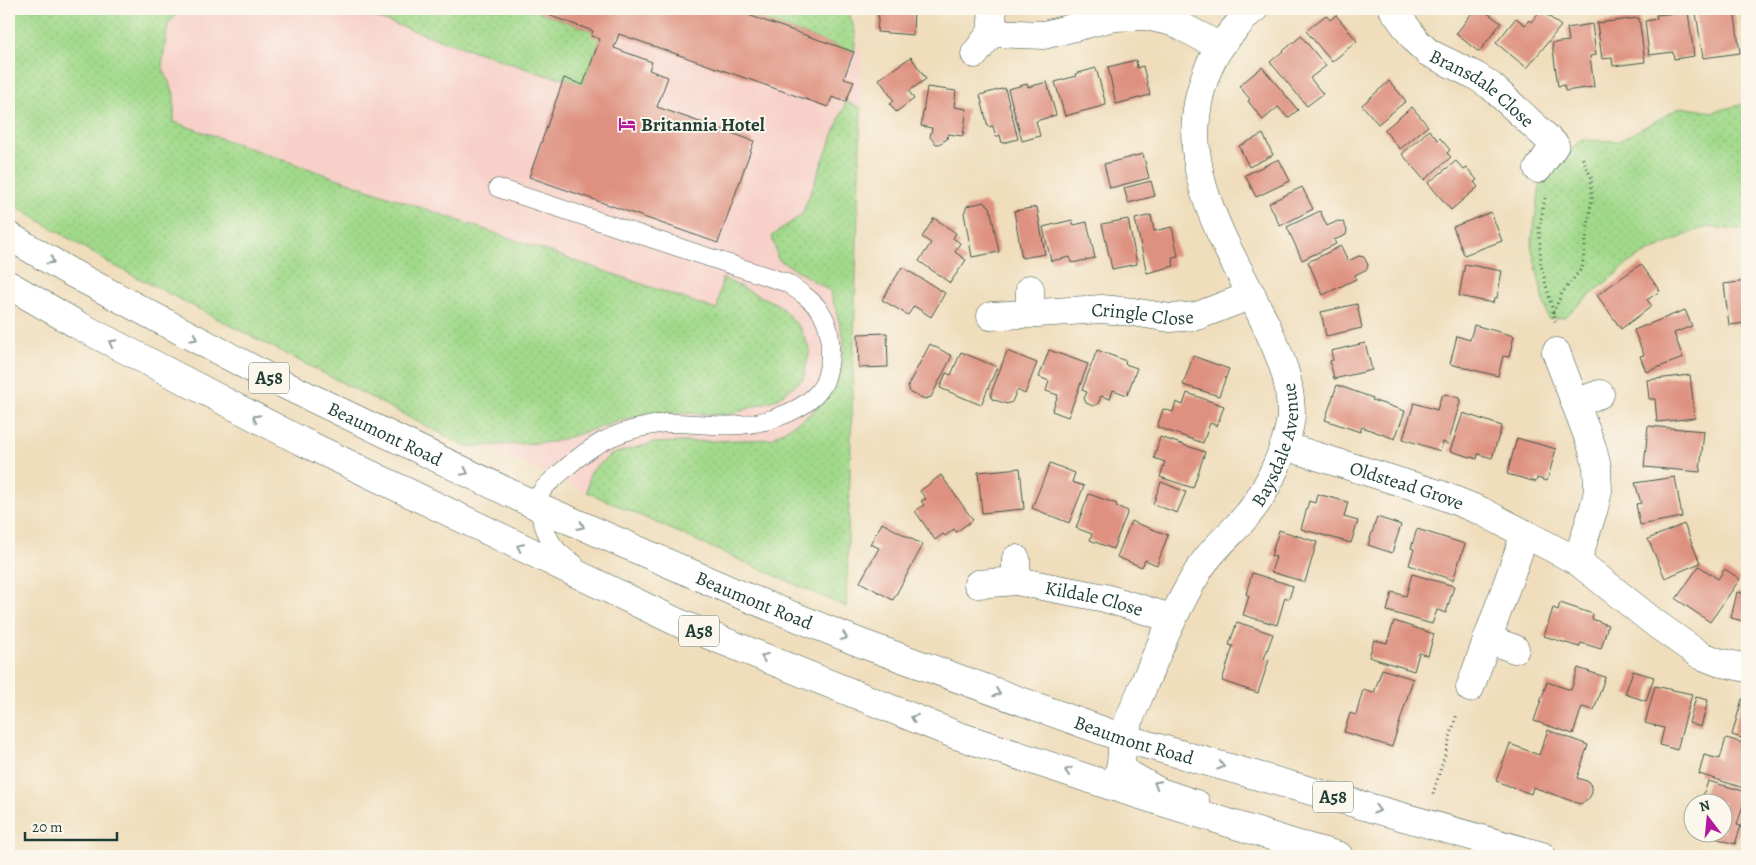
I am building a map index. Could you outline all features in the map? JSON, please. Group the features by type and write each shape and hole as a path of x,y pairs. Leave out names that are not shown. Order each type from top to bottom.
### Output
{"main road":[{"name":"Baysdale Avenue","path":"1119,763 1128,722 1172,618 1198,571 1211,553 1251,511 1266,488 1284,446 1291,415 1289,391 1283,364 1252,295 1214,222 1202,184 1194,134 1195,113 1207,70 1219,46 1254,9"},
{"name":"Bransdale Close","path":"1393,9 1417,42 1429,53 1476,76 1491,86 1555,145"},
{"path":"986,32 1044,35 1114,17 1146,12 1173,22 1219,46"},
{"path":"1542,180 1555,145"},
{"name":"Beaumont Road","path":"9,236 68,271 266,376 537,506 734,592 863,644 1296,844 1339,856"},
{"name":"Beaumont Road","path":"9,285 78,325 299,440 679,623 956,735 1119,763 1424,823 1542,856"},
{"name":"Cringle Close","path":"991,316 1030,301 1179,318 1197,316 1252,295"},
{"path":"1556,352 1588,398 1592,447 1597,467 1598,491 1577,561"},
{"name":"Oldstead Grove","path":"1284,446 1438,494 1481,511 1577,561 1700,655 1718,662 1747,668"},
{"path":"1470,688 1525,534"},
{"name":"Kildale Close","path":"978,584 1016,570 1172,618"},
{"path":"1487,639 1515,649"}],"lane":[{"path":"498,188 787,283 811,299 825,317 831,340 830,363 824,383 810,400 793,411 771,419 741,425 664,423 635,429 607,438 581,454 541,489 537,506 549,540 564,557 679,623"}],"path":[{"path":"1553,313 1562,293 1582,268 1592,197 1591,177 1578,148 1555,145"},
{"path":"1542,180 1539,229 1541,265 1558,332 1556,352"},
{"path":"1424,823 1463,695 1470,688"}],"shaded area":[{"path":"9,9 848,9 862,57 846,607 461,436"}],"green space":[{"path":"9,9 180,9 168,24 162,66 174,94 174,122 717,310 722,278 779,305 800,328 810,350 803,379 777,399 728,415 649,412 553,442 467,447 111,264 9,202"},
{"path":"350,9 530,9 593,31 600,39 583,85 564,78 545,75"},
{"path":"731,9 848,9 856,35 854,52"},
{"path":"846,102 861,108 846,607 587,492 590,472 612,454 653,443 771,439 813,412 841,374 844,339 830,291 778,259 772,236 802,214"},
{"path":"1747,103 1747,231 1709,227 1697,230 1634,259 1564,317 1548,319 1531,245 1540,185 1580,140 1619,141 1681,107 1713,112"}],"building":[{"name":"Britannia Hotel","path":"531,9 731,9 854,52 844,78 854,81 846,102 832,97 828,107 619,34 614,48 652,62 649,70 668,77 657,107 754,141 718,243 529,177 564,78 583,85 600,39 591,36 593,31"},
{"path":"879,9 914,9 913,35 877,32"},
{"path":"1475,9 1482,9 1501,23 1479,52 1456,34"},
{"path":"1734,9 1740,53 1703,58 1696,13"},
{"path":"1743,9 1747,9 1747,36 1746,36"},
{"path":"1541,10 1561,26 1527,68 1496,43 1516,18 1525,25 1529,20 1531,22"},
{"path":"1688,12 1694,56 1674,59 1673,52 1649,55 1645,21 1657,19 1656,15"},
{"path":"1326,15 1330,20 1336,15 1357,41 1332,62 1306,31"},
{"path":"1639,18 1645,62 1613,66 1612,58 1602,59 1597,23"},
{"path":"1592,24 1596,55 1590,56 1594,87 1565,91 1564,85 1558,86 1552,43 1569,41 1567,28"},
{"path":"1301,36 1326,66 1310,78 1323,94 1307,106 1270,62"},
{"path":"911,57 926,79 909,91 914,99 896,112 890,104 894,101 879,79"},
{"path":"1136,60 1137,68 1143,66 1150,95 1116,104 1108,67"},
{"path":"1262,67 1298,110 1288,118 1278,107 1263,120 1239,86"},
{"path":"1096,68 1106,105 1065,116 1055,82"},
{"path":"1389,81 1406,101 1378,124 1362,105"},
{"path":"1047,82 1056,115 1036,121 1040,136 1022,141 1008,89 1027,84 1028,87"},
{"path":"927,87 956,91 954,107 967,109 963,136 948,134 947,139 936,144 930,137 932,128 921,126"},
{"path":"1005,88 1018,139 1002,143 1000,135 996,137 993,126 988,127 980,95"},
{"path":"1412,107 1428,126 1400,149 1384,130"},
{"path":"1429,130 1438,140 1440,138 1450,150 1447,153 1451,157 1424,180 1402,154"},
{"path":"1263,134 1273,155 1249,167 1239,146"},
{"path":"1143,154 1149,178 1110,188 1104,164"},
{"path":"1279,159 1290,181 1256,197 1245,175"},
{"path":"1456,161 1464,170 1467,168 1477,180 1474,182 1478,187 1451,210 1428,183"},
{"path":"1151,181 1155,196 1128,203 1124,188"},
{"path":"1302,187 1313,209 1280,226 1269,203"},
{"path":"984,202 990,207 999,252 972,257 964,213 967,206"},
{"path":"1037,207 1045,254 1022,258 1014,211"},
{"path":"1320,211 1327,226 1338,221 1343,222 1347,230 1346,235 1334,240 1336,244 1302,260 1287,227"},
{"path":"1491,212 1502,241 1464,255 1453,227"},
{"path":"1151,215 1154,231 1172,227 1178,256 1172,257 1174,266 1147,273 1135,219"},
{"path":"934,218 956,233 953,238 960,243 955,252 966,260 950,283 919,261 931,243 922,237"},
{"path":"1128,219 1137,264 1112,269 1102,224"},
{"path":"1072,220 1074,225 1087,222 1095,258 1072,263 1070,257 1051,261 1043,227"},
{"path":"1341,246 1348,261 1359,256 1364,257 1368,265 1367,269 1355,275 1356,279 1323,295 1308,262"},
{"path":"1465,264 1502,271 1497,298 1494,298 1493,303 1459,296"},
{"path":"1641,264 1660,291 1647,300 1652,306 1621,329 1597,295"},
{"path":"902,267 945,293 931,317 914,306 908,315 882,300"},
{"path":"1747,281 1747,323 1729,325 1724,284"},
{"path":"1357,304 1362,328 1326,336 1321,312"},
{"path":"1685,310 1692,326 1674,333 1683,358 1646,372 1640,356 1644,355 1634,330"},
{"path":"1474,325 1514,336 1509,357 1503,356 1498,376 1450,364 1457,336 1470,340"},
{"path":"887,333 888,367 859,368 858,334"},
{"path":"1365,343 1372,370 1334,379 1330,361 1333,360 1331,351"},
{"path":"930,344 952,356 931,397 925,399 910,393 908,385"},
{"path":"1049,350 1088,364 1068,417 1052,411 1058,395 1046,391 1049,381 1039,377"},
{"path":"1097,350 1126,361 1125,364 1137,368 1127,395 1113,390 1110,399 1101,396 1098,404 1093,406 1086,403 1084,398 1087,392 1082,390"},
{"path":"1007,351 1037,363 1025,394 1017,390 1012,402 1007,404 992,399 991,393"},
{"path":"961,352 997,367 981,405 940,388 946,373 951,375"},
{"path":"1193,356 1229,369 1219,396 1183,385"},
{"path":"1690,375 1695,418 1657,422 1655,399 1649,399 1647,380"},
{"path":"1337,385 1373,398 1372,400 1405,411 1395,439 1362,427 1360,432 1325,420"},
{"path":"1187,393 1224,406 1217,426 1210,423 1203,443 1157,427 1163,409 1173,412 1176,402 1183,405"},
{"path":"1445,394 1459,398 1460,402 1448,444 1443,442 1440,451 1403,439 1414,403 1437,410 1441,397"},
{"path":"1463,413 1502,426 1492,458 1478,454 1477,459 1450,451"},
{"path":"1648,426 1704,431 1700,472 1644,467"},
{"path":"1160,437 1205,452 1193,488 1160,477 1165,462 1154,458"},
{"path":"1517,438 1556,449 1547,481 1537,478 1536,482 1507,474"},
{"path":"1050,463 1075,473 1072,482 1084,486 1069,523 1032,508"},
{"path":"1020,468 1024,509 982,513 978,472"},
{"path":"941,475 973,520 956,532 954,529 945,536 943,534 935,540 915,511 924,505 921,501 926,499 920,491"},
{"path":"1675,477 1682,517 1640,525 1636,504 1641,503 1635,483"},
{"path":"1161,482 1186,492 1177,513 1153,504"},
{"path":"1089,494 1117,504 1116,506 1128,511 1113,549 1090,540 1092,534 1076,528"},
{"path":"1317,494 1348,502 1344,517 1358,521 1351,543 1301,529 1309,501 1315,503"},
{"path":"1377,517 1401,525 1392,553 1368,545"},
{"path":"1131,521 1168,535 1157,565 1145,560 1142,567 1117,557"},
{"path":"882,523 923,545 893,600 860,582 879,548 870,544"},
{"path":"1684,524 1700,563 1665,578 1648,539"},
{"path":"1417,529 1465,544 1453,580 1409,565 1414,549 1411,548"},
{"path":"1279,530 1317,542 1305,582 1271,572 1276,557 1271,556"},
{"path":"1699,566 1718,579 1725,569 1740,579 1710,622 1676,599"},
{"path":"1252,573 1293,586 1289,599 1285,597 1277,625 1243,615 1249,596 1246,594"},
{"path":"1412,574 1454,586 1446,613 1437,610 1432,624 1387,611 1392,592 1406,596"},
{"path":"1737,592 1747,594 1743,621 1731,618"},
{"path":"1560,603 1593,614 1592,619 1608,625 1601,649 1581,643 1579,647 1544,636 1553,608 1558,610"},
{"path":"1394,621 1434,634 1428,656 1419,653 1414,671 1369,657 1374,640 1387,643"},
{"path":"1237,622 1273,634 1264,659 1269,660 1258,693 1222,681 1233,646 1229,645"},
{"path":"1578,668 1605,677 1594,710 1582,707 1573,734 1534,721 1547,682 1571,690"},
{"path":"1382,669 1413,679 1392,747 1344,732 1350,713 1356,715 1363,690 1374,693"},
{"path":"1633,671 1654,677 1646,701 1625,694"},
{"path":"1655,686 1692,694 1677,750 1660,745 1664,728 1645,723"},
{"path":"1696,697 1708,700 1701,727 1689,723"},
{"path":"1742,699 1747,700 1747,740 1732,735"},
{"path":"1548,730 1588,745 1577,778 1590,782 1592,793 1588,800 1580,804 1533,787 1531,794 1496,781 1510,744 1539,755"},
{"path":"1726,738 1747,744 1747,789 1699,774 1704,755 1720,759"},
{"path":"1708,781 1747,792 1737,825 1741,826 1735,844 1728,842 1734,842 1734,792 1704,792"}],"place":[{"name":"Britannia Hotel","path":"627,124"}]}
